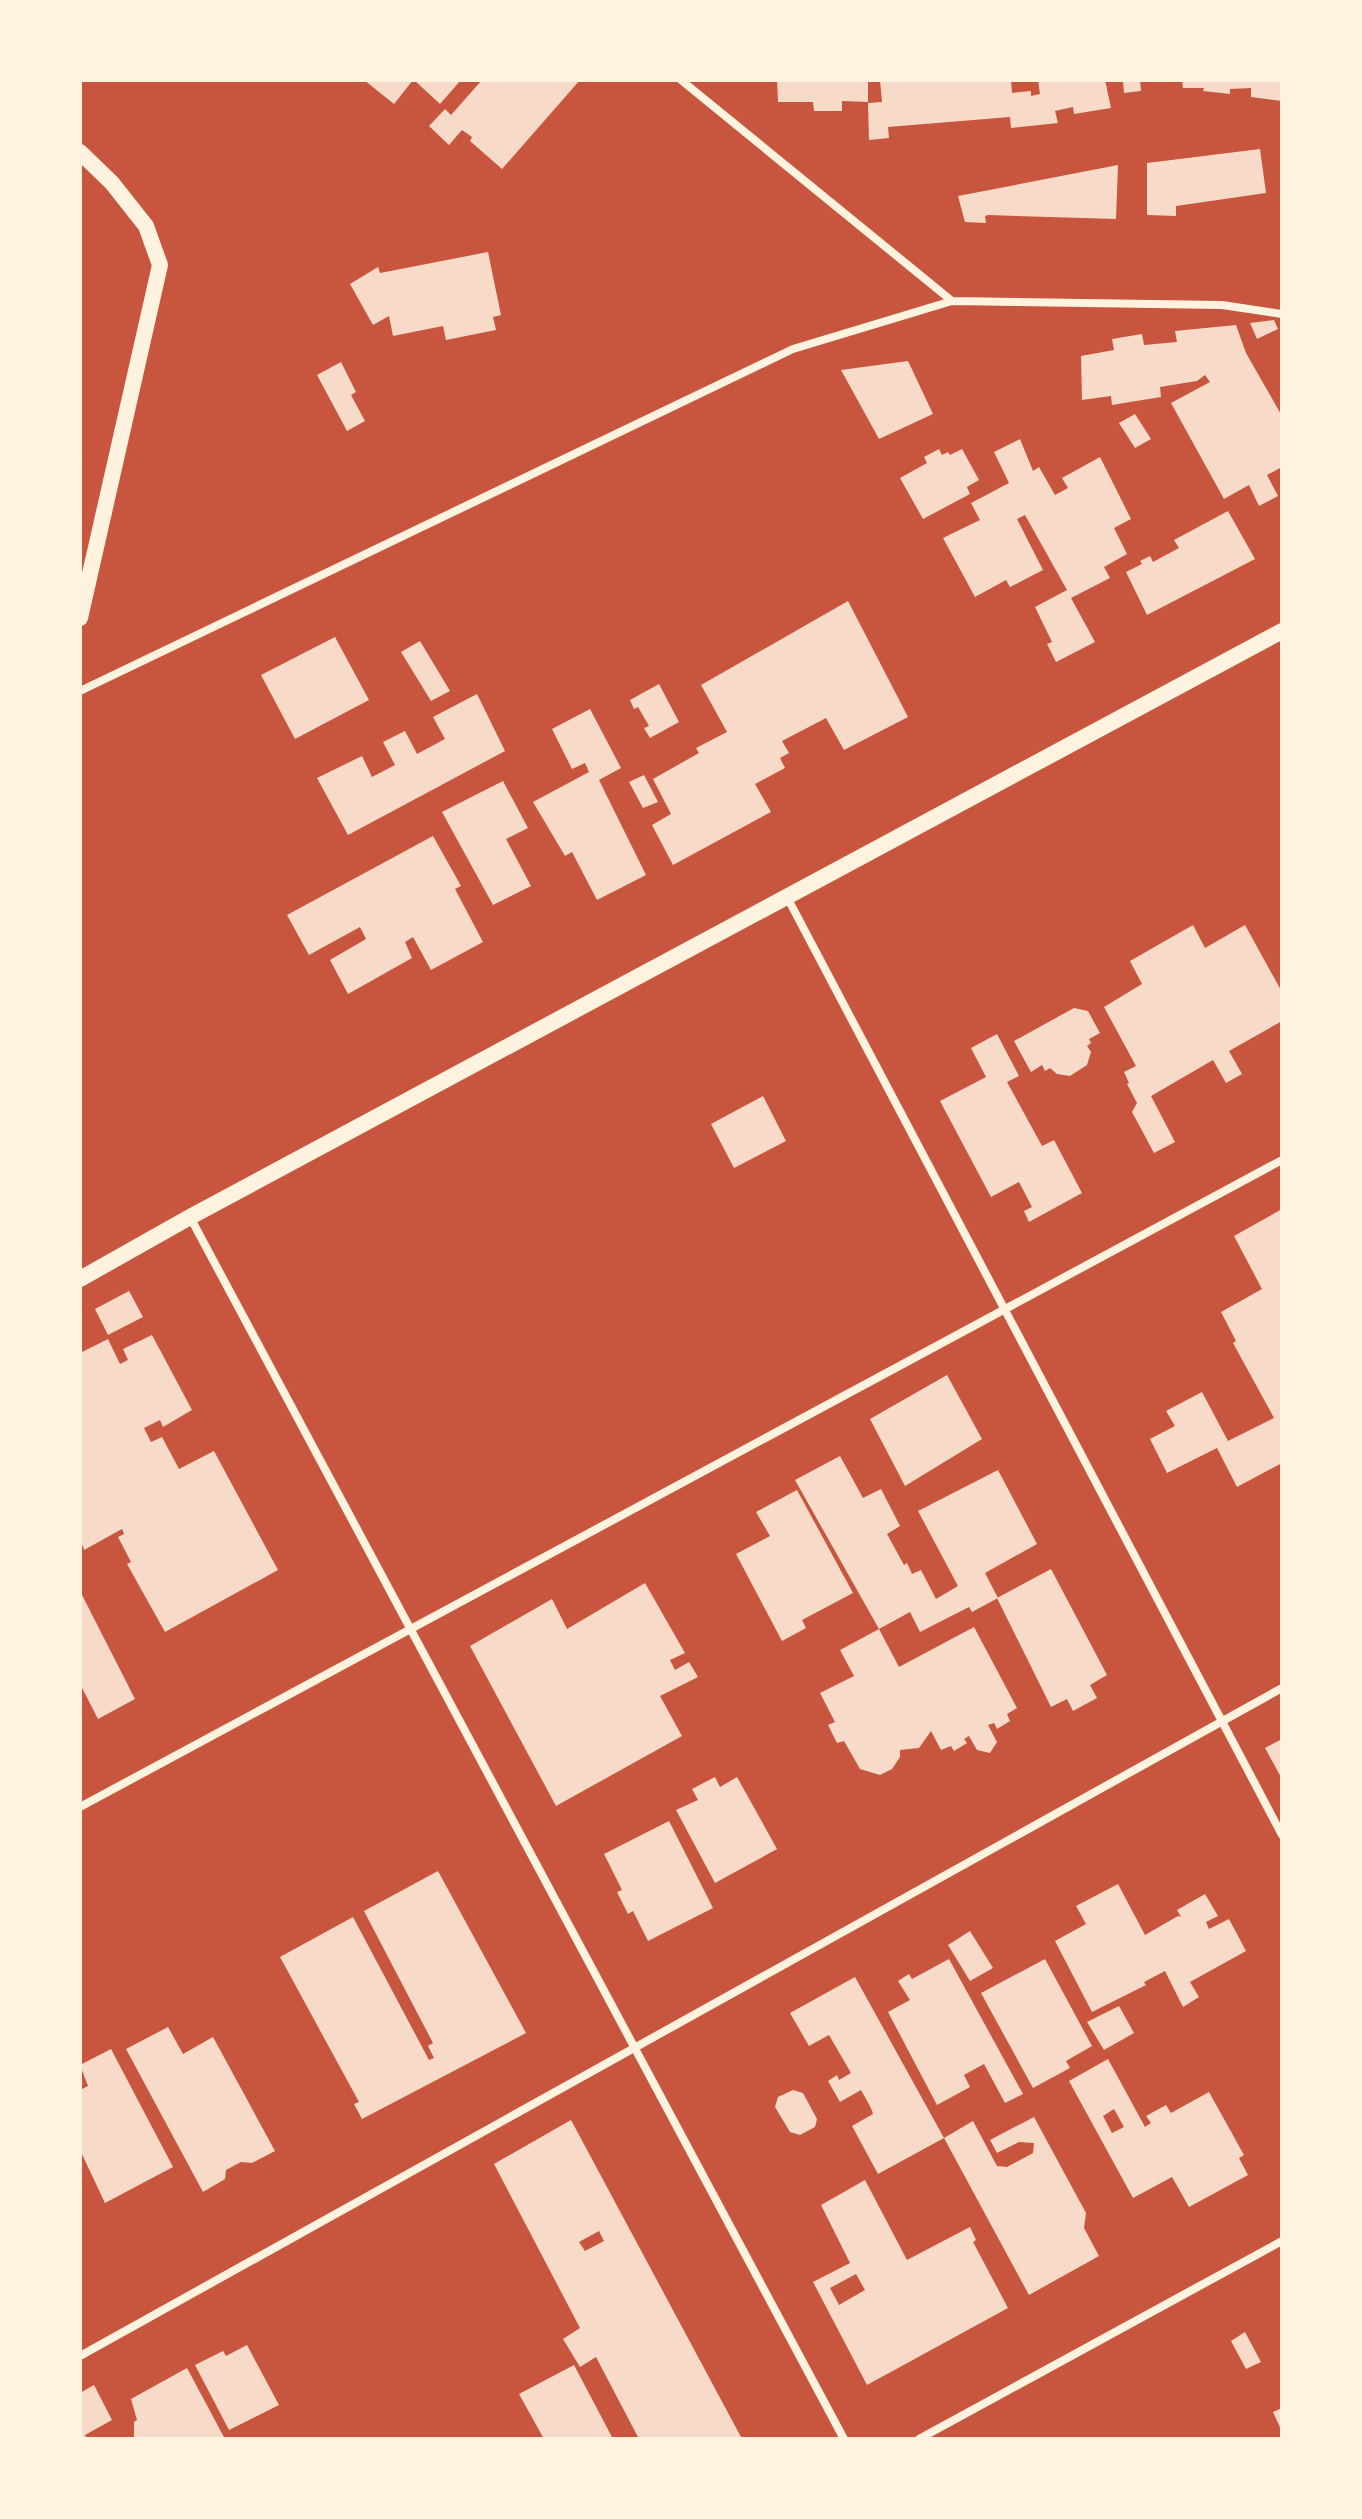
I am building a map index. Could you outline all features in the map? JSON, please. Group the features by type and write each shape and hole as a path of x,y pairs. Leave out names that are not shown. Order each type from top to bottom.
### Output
{"main road":[{"path":"80,152 112,183 146,226 160,265 80,618"},
{"path":"80,1279 1282,631"}],"street":[{"path":"681,80 952,301"},
{"path":"80,691 793,349 952,301 1222,305 1282,314"},
{"path":"787,897 1282,1835"},
{"path":"80,1807 1282,1160"},
{"path":"190,1217 844,2439"},
{"path":"80,2356 1282,1688"},
{"path":"919,2439 1282,2241"}],"building":[{"path":"364,80 413,80 394,104"},
{"path":"414,80 461,80 440,104"},
{"path":"482,80 580,80 502,169 462,130 449,145 429,126 445,109 451,115"},
{"path":"777,80 868,80 868,102 842,101 842,111 814,111 813,102 778,102"},
{"path":"880,80 1011,80 1012,93 1031,91 1031,96 1040,94 1038,80 1105,80 1111,108 1074,114 1073,107 1055,111 1058,123 1011,128 1010,117 888,127 889,138 869,140 868,103 882,102"},
{"path":"1123,80 1140,80 1141,91 1124,93"},
{"path":"1182,80 1282,80 1282,101 1251,97 1251,88 1230,89 1230,94 1203,91 1204,88 1183,88"},
{"path":"1260,149 1266,193 1176,206 1176,216 1147,215 1147,163"},
{"path":"1118,165 1116,219 988,215 985,216 986,223 965,222 958,196"},
{"path":"488,252 501,315 493,317 496,330 446,340 443,326 393,336 389,316 373,325 350,284 378,267 380,273"},
{"path":"1274,320 1278,329 1257,339 1250,323"},
{"path":"1236,325 1246,353 1282,416 1282,467 1267,475 1278,496 1259,506 1249,485 1224,499 1171,403 1210,382 1205,375 1197,381 1160,387 1161,397 1112,405 1111,396 1082,400 1081,356 1114,350 1112,339 1142,334 1144,345 1177,342 1175,331"},
{"path":"908,361 933,414 879,439 841,370"},
{"path":"341,362 356,392 351,395 365,421 347,431 317,375"},
{"path":"1135,414 1151,439 1135,448 1119,423"},
{"path":"1020,439 1033,471 1039,467 1055,495 1068,488 1062,478 1100,457 1131,519 1114,528 1127,554 1104,567 1110,578 1071,598 1095,642 1056,662 1047,644 1052,642 1035,607 1067,590 1025,515 1017,519 1043,570 1010,587 1006,580 975,597 943,538 980,520 971,503 1009,483 994,452"},
{"path":"939,449 942,455 948,452 950,455 962,449 979,480 967,487 970,494 923,519 900,478 927,463 924,457"},
{"path":"1228,511 1255,559 1147,615 1126,572 1150,556 1153,562 1179,548 1174,540"},
{"path":"848,601 908,717 844,750 826,718 782,741 789,753 780,758 785,768 755,784 771,812 673,865 652,825 671,814 653,779 699,753 696,748 727,732 701,685"},
{"path":"335,637 369,700 295,739 261,675"},
{"path":"420,641 450,691 431,701 401,652"},
{"path":"659,684 679,722 650,738 644,728 649,726 630,700"},
{"path":"477,694 505,751 348,835 317,778 362,756 372,777 395,765 383,742 405,731 417,754 445,739 433,717"},
{"path":"590,709 621,768 599,780 646,875 597,900 572,852 565,856 533,802 589,772 585,763 572,769 552,729"},
{"path":"644,775 658,802 643,808 629,782"},
{"path":"503,781 528,828 506,839 531,886 493,905 442,812"},
{"path":"433,836 461,886 455,889 483,942 431,970 413,937 405,942 412,958 348,994 330,960 366,939 360,927 309,955 287,915"},
{"path":"1193,925 1205,948 1245,925 1282,992 1282,1021 1229,1051 1242,1074 1226,1083 1213,1060 1151,1096 1175,1142 1154,1153 1132,1112 1137,1103 1124,1072 1136,1066 1104,1007 1142,984 1130,961"},
{"path":"1074,1008 1088,1011 1100,1033 1089,1039 1091,1043 1087,1046 1091,1052 1087,1065 1070,1076 1057,1074 1050,1068 1045,1071 1042,1065 1031,1072 1014,1041"},
{"path":"997,1034 1019,1076 1007,1082 1042,1146 1054,1140 1082,1193 1029,1222 1024,1211 1032,1207 1019,1182 991,1197 940,1101 986,1077 971,1048"},
{"path":"763,1096 786,1141 734,1168 711,1124"},
{"path":"1282,1209 1282,1463 1237,1487 1217,1448 1167,1473 1150,1439 1175,1426 1166,1411 1202,1392 1228,1441 1274,1418 1233,1343 1236,1341 1221,1312 1262,1289 1234,1236"},
{"path":"129,1291 143,1317 108,1335 95,1309"},
{"path":"152,1335 192,1410 163,1427 160,1420 144,1428 151,1442 162,1437 179,1469 214,1451 278,1570 165,1632 127,1564 131,1562 118,1537 124,1534 122,1529 84,1550 83,1546 80,1547 80,1353 108,1339 120,1364 128,1360 123,1349"},
{"path":"947,1375 982,1439 905,1486 870,1419"},
{"path":"840,1456 863,1498 881,1489 900,1526 887,1534 912,1574 921,1570 936,1599 958,1586 918,1511 998,1470 1037,1544 985,1573 998,1598 972,1612 969,1607 920,1632 910,1612 879,1629 795,1480"},
{"path":"797,1490 853,1593 802,1620 806,1628 782,1641 736,1554 770,1536 756,1512"},
{"path":"1051,1569 1107,1675 1090,1685 1097,1698 1073,1711 1067,1699 1051,1707 997,1598"},
{"path":"645,1583 685,1653 670,1660 675,1670 689,1662 698,1677 660,1696 682,1736 556,1806 470,1646 552,1599 567,1629"},
{"path":"80,1591 135,1699 98,1719 80,1684"},
{"path":"974,1627 1017,1708 1007,1714 1010,1721 997,1729 994,1723 988,1725 997,1742 990,1753 977,1750 969,1736 964,1739 967,1743 954,1751 951,1746 941,1750 931,1731 919,1748 900,1750 900,1757 892,1769 880,1775 860,1769 844,1741 837,1743 828,1725 835,1722 820,1693 854,1676 840,1650 879,1629 899,1667"},
{"path":"1282,1739 1282,1779 1265,1748"},
{"path":"715,1777 720,1787 737,1777 777,1849 715,1883 676,1810 698,1800 692,1789"},
{"path":"669,1821 713,1908 648,1941 633,1911 628,1914 617,1892 622,1890 604,1854"},
{"path":"438,1871 526,2033 362,2119 354,2104 359,2102 280,1957 353,1917 429,2060 434,2058 428,2046 433,2043 364,1911"},
{"path":"1118,1884 1145,1935 1181,1917 1177,1910 1205,1894 1218,1916 1206,1922 1209,1929 1229,1919 1246,1951 1190,1982 1199,1997 1183,2007 1165,1971 1144,1982 1146,1985 1092,2012 1055,1941 1086,1924 1076,1906"},
{"path":"970,1931 993,1968 970,1981 948,1945"},
{"path":"949,1959 1023,2094 1005,2103 984,2064 964,2075 970,2087 937,2105 888,2012 910,2000 898,1981 909,1974 912,1979"},
{"path":"1045,1959 1092,2046 1066,2061 1070,2068 1033,2088 981,1993"},
{"path":"855,1977 944,2138 878,2174 852,2126 873,2114 871,2108 861,2090 840,2102 828,2081 837,2075 839,2080 851,2073 829,2035 809,2046 790,2013"},
{"path":"1119,2006 1134,2033 1104,2050 1087,2022"},
{"path":"168,2027 183,2054 213,2037 275,2151 252,2163 241,2162 226,2170 225,2179 203,2192 126,2049"},
{"path":"111,2049 173,2167 105,2203 80,2150 80,2090 88,2086 80,2065"},
{"path":"1108,2059 1145,2127 1151,2123 1146,2116 1166,2105 1171,2113 1209,2092 1244,2155 1239,2158 1248,2175 1189,2207 1172,2177 1133,2198 1069,2081","holes":["1114,2109 1124,2127 1112,2133 1103,2116"]},
{"path":"793,2090 803,2093 817,2119 815,2127 800,2135 790,2132 775,2107 778,2097"},
{"path":"1034,2117 1086,2213 1084,2228 1099,2256 1029,2295 944,2138 973,2121 997,2166 1007,2167 1033,2153 1034,2143 1019,2142 997,2153 990,2140"},
{"path":"571,2120 740,2439 639,2439 596,2357 580,2367 563,2339 580,2328 494,2164","holes":["599,2231 604,2241 585,2251 579,2242"]},
{"path":"865,2180 907,2260 970,2227 976,2240 973,2242 1008,2308 867,2385 813,2282 850,2263 821,2205","holes":["856,2274 865,2290 839,2305 830,2288"]},
{"path":"1245,2332 1261,2362 1246,2369 1231,2341"},
{"path":"247,2345 279,2405 229,2430 195,2365 223,2351 226,2356"},
{"path":"574,2365 613,2439 544,2439 519,2394"},
{"path":"187,2368 225,2439 134,2439 134,2422 137,2420 131,2399"},
{"path":"94,2385 112,2420 85,2435 87,2439 80,2439 80,2393"},
{"path":"1282,2408 1282,2432 1273,2412"}]}
